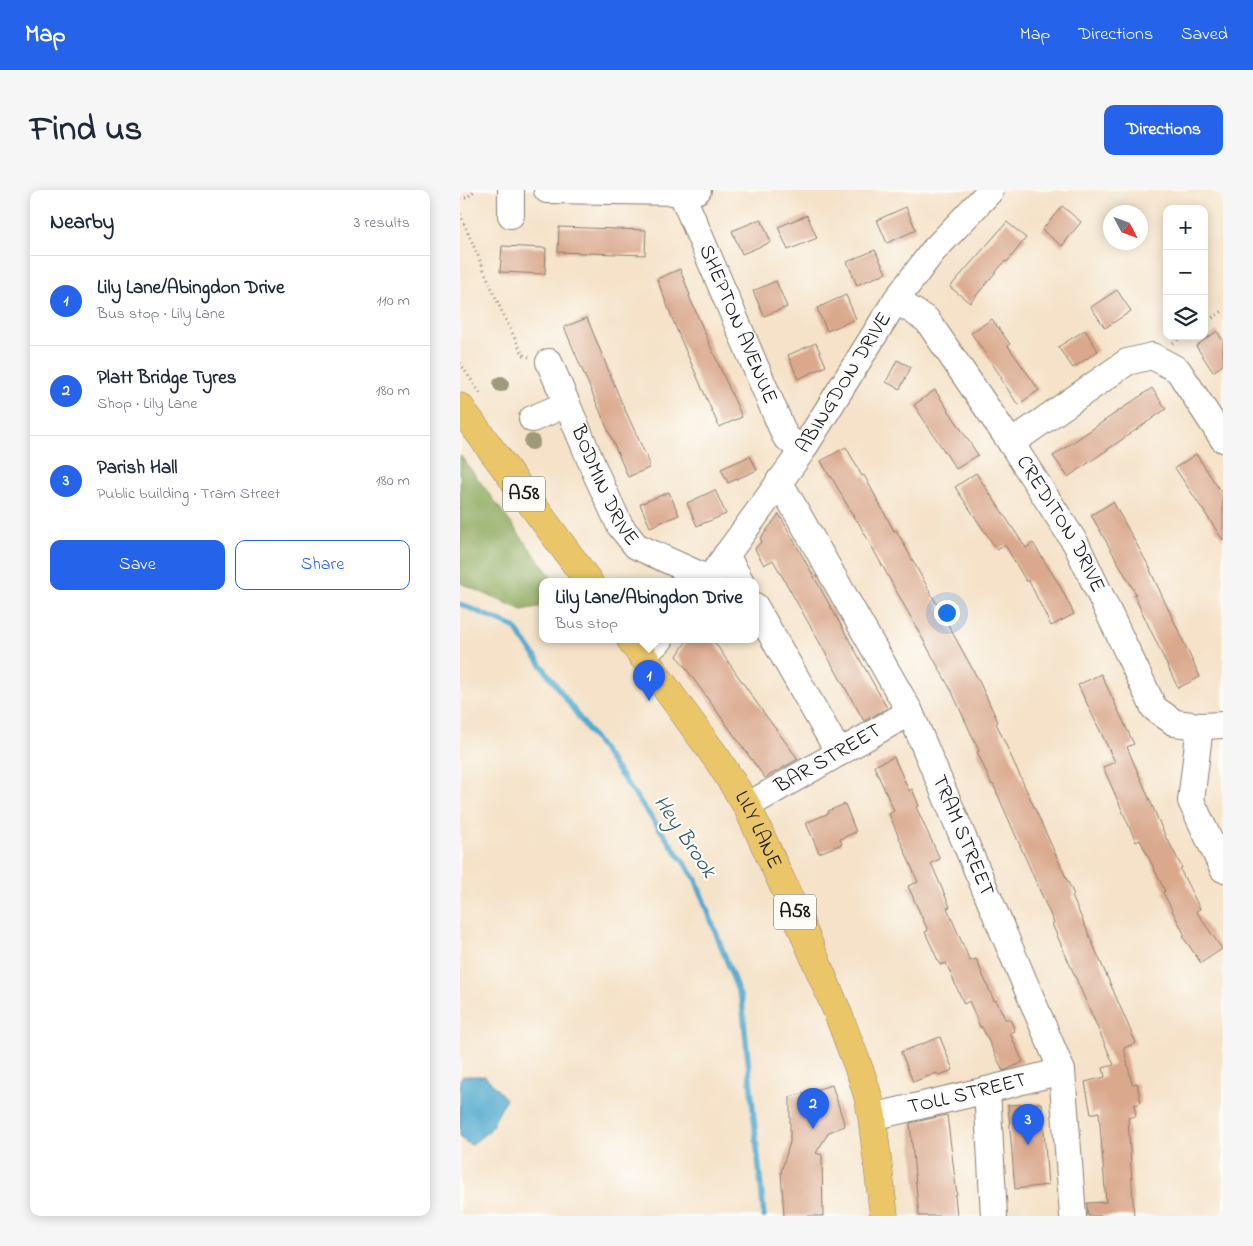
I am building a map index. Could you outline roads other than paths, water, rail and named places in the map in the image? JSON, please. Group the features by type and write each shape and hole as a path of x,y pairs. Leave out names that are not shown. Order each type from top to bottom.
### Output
{"main road":[{"name":"A58","path":"460,407 586,578"},
{"name":"LILY LANE","path":"645,645 747,806 791,902 837,1011 862,1076 869,1100 884,1216"}],"street":[{"path":"547,190 690,191"},
{"name":"ABINGDON DRIVE","path":"710,578 802,451 896,300 933,251 990,190"},
{"name":"SHEPTON AVENUE","path":"690,191 785,436 802,451"},
{"name":"CREDITON DRIVE","path":"896,300 927,320 1011,443 1076,544 1154,708 1175,723 1212,726"},
{"path":"1011,443 1127,362 1152,356 1178,370 1223,439"},
{"name":"BODMIN DRIVE","path":"548,362 620,526 636,546 702,578"},
{"name":"BODMIN DRIVE","path":"532,419 566,404"},
{"name":"TRAM STREET","path":"779,481 910,712 1062,1071 1073,1216"},
{"path":"726,555 739,578"},
{"path":"759,613 839,753"},
{"name":"BAR STREET","path":"747,806 910,712"},
{"path":"1212,726 1191,801 1223,869"},
{"name":"TOLL STREET","path":"872,1117 1062,1071"},
{"path":"987,1090 994,1216"}],"water":[{"path":"463,1076 485,1076 506,1099 490,1130 471,1145 460,1138 460,1079"}],"waterway":[{"name":"Hey Brook","path":"460,604 514,627 695,878 742,1001 764,1216"}],"place":[{"name":"Lily Lane/Abingdon Drive","path":"649,701"},
{"name":"Platt Bridge Tyres","path":"813,1129"},
{"name":"Parish Hall","path":"1028,1145"}]}
